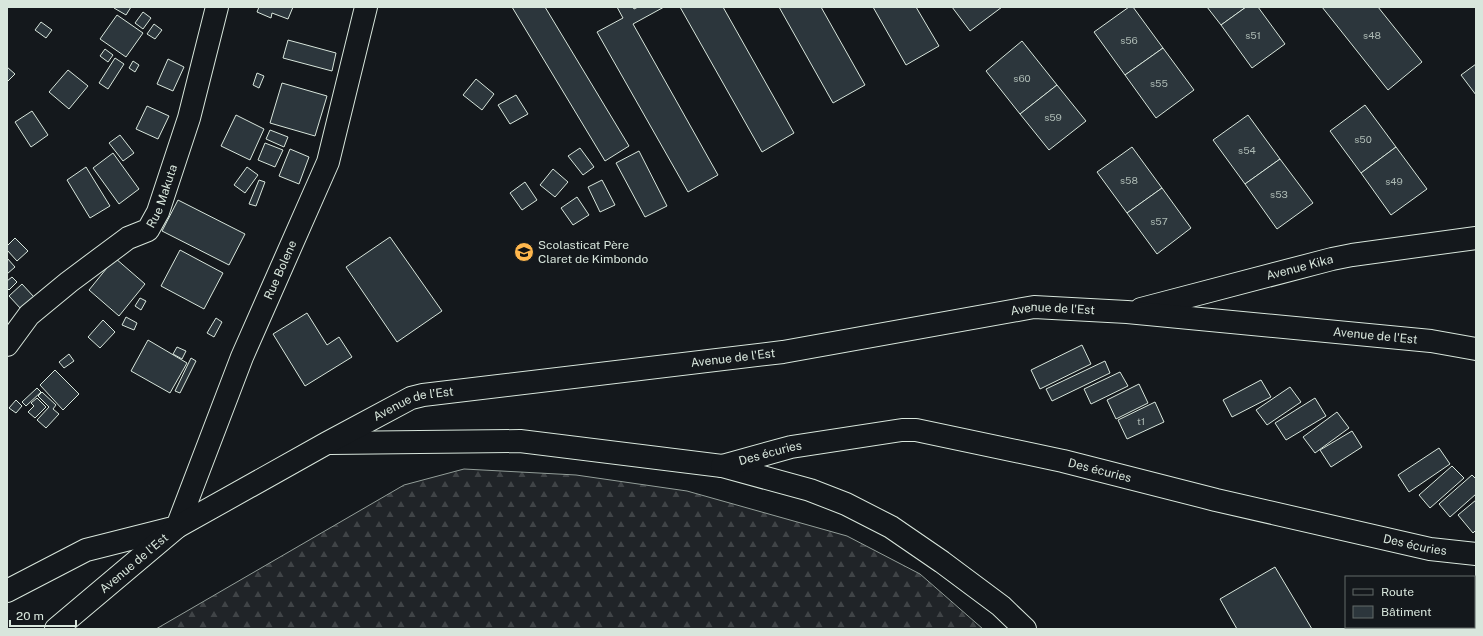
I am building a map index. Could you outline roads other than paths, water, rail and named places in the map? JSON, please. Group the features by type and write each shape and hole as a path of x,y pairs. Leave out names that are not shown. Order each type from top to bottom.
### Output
{"street":[{"name":"Rue Makuta","path":"7,345 30,315 73,278 128,238 148,230 158,212 189,118 217,7"},
{"name":"Rue Bolene","path":"177,527 242,357 328,162 366,7"},
{"name":"Avenue Kika","path":"1127,312 1339,258 1476,238"},
{"name":"Avenue de l'Est","path":"56,629 177,527 327,443 411,398 423,395 783,352 1034,307 1127,312 1431,341 1476,349"},
{"name":"Des écuries","path":"722,466 791,447 902,430 916,430 1063,461 1216,500 1430,549 1476,554"},
{"path":"327,443 520,441 722,466 810,490 846,504 891,528 942,562 1001,606 1025,629"},
{"path":"7,591 86,550 177,527"}],"place":[{"name":"Scolasticat Père Claret de Kimbondo","path":"524,252"}]}
